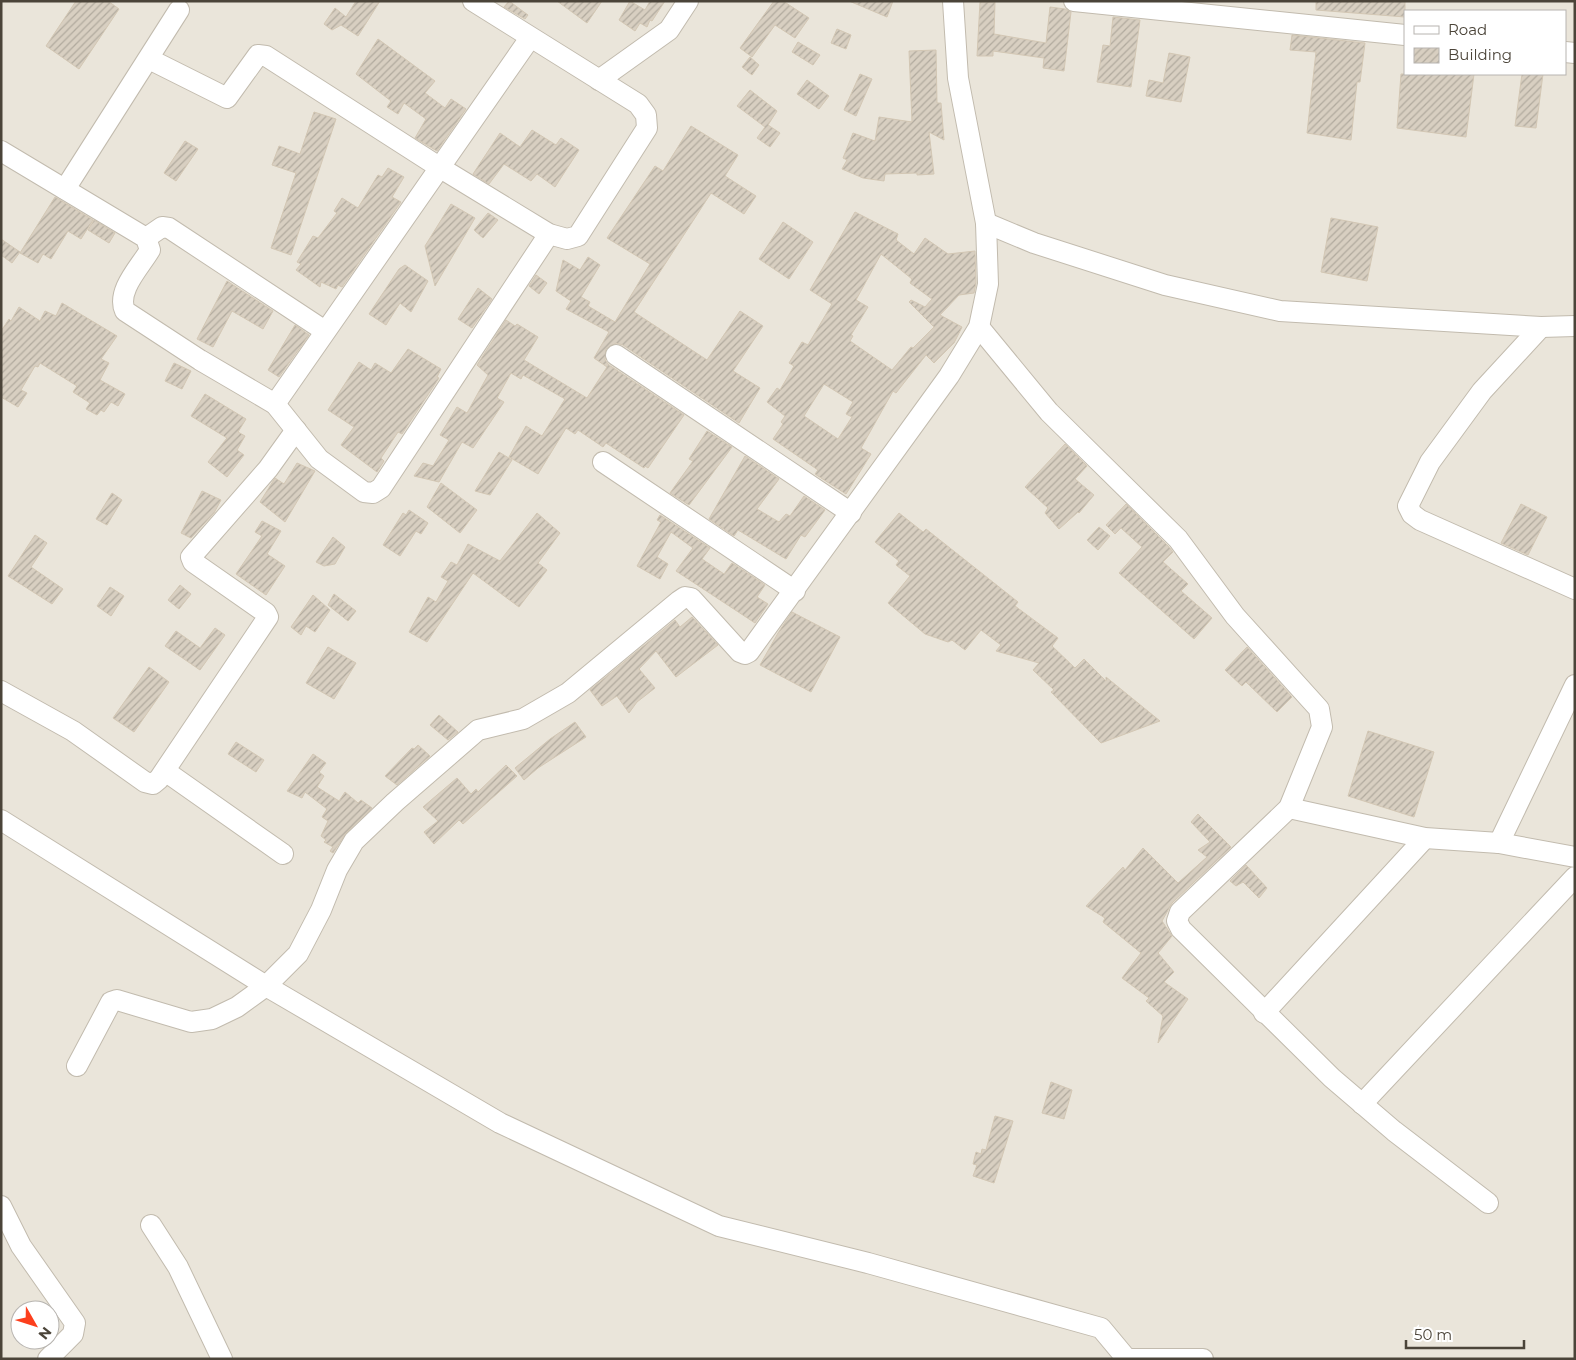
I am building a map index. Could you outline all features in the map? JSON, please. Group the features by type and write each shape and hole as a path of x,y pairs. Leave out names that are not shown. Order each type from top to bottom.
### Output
{"street":[{"path":"149,59 227,98 258,56 266,56 439,167 549,234 567,239 578,236 647,128 646,114 638,104 472,1"},
{"path":"599,80 669,30 688,1"},
{"path":"77,1066 111,1002 117,1000 191,1022 212,1019 237,1007 266,986 298,954 320,910 336,870 354,842 478,730 523,719 568,693 685,597 691,598 740,652 745,654 795,592 949,376 979,327 988,284 986,223 958,78 953,1"},
{"path":"1074,1 1404,36"},
{"path":"65,189 179,10"},
{"path":"275,404 530,38"},
{"path":"1,151 146,238 150,244 150,250 122,294 122,303 125,311 179,347 275,404 319,459 364,492 373,493 381,488 549,234"},
{"path":"986,223 1034,243 1165,285 1280,311 1572,330"},
{"path":"146,238 162,227 170,228 325,331"},
{"path":"979,327 1049,412 1178,539 1235,616 1319,709 1322,727 1289,808 1180,912 1176,921 1181,929 1264,1013 1362,1104 1394,1132 1488,1203"},
{"path":"1541,327 1482,391 1453,430 1430,462 1408,506 1412,514 1420,520 1575,589"},
{"path":"616,355 851,512"},
{"path":"1,691 73,731 145,782 153,784 165,771 268,617 193,562 191,557 268,469 296,430"},
{"path":"603,462 795,592"},
{"path":"1500,843 1575,686"},
{"path":"165,771 283,854"},
{"path":"1289,808 1425,838 1500,843 1575,857"},
{"path":"1,820 266,986 500,1123 719,1226 868,1263 1101,1328 1126,1359 1203,1359"},
{"path":"1264,1013 1425,838"},
{"path":"1362,1104 1575,877"},
{"path":"1,1206 21,1246 75,1323 73,1334 48,1359"},
{"path":"151,1225 178,1267 222,1359"}],"shaded area":[{"path":"1,1 1575,1 1575,1359 1,1359"}],"building":[{"path":"76,1 108,1 119,9 79,69 46,46"},
{"path":"356,1 380,1 358,36 341,25 332,30 324,24 335,8 346,17"},
{"path":"509,1 528,15 525,19 504,7"},
{"path":"557,1 602,1 587,23"},
{"path":"630,1 645,10 650,1 665,1 652,21 650,20 647,27 640,23 635,31 619,20"},
{"path":"774,1 783,1 809,18 795,38 775,25 752,57 740,48"},
{"path":"849,1 893,1 887,17"},
{"path":"1316,1 1405,1 1404,17 1316,10"},
{"path":"980,2 995,2 994,34 1046,43 1050,7 1065,9 1071,12 1064,71 1043,68 1044,58 993,51 993,56 977,56"},
{"path":"1113,17 1140,20 1131,87 1097,82 1103,45 1110,46"},
{"path":"837,29 851,35 846,49 831,43"},
{"path":"1292,35 1365,43 1360,82 1357,82 1351,140 1307,133 1316,52 1290,50"},
{"path":"378,39 435,81 425,93 445,108 451,99 466,109 437,151 415,138 426,119 404,103 398,114 387,107 391,101 356,74"},
{"path":"798,42 820,55 813,65 792,52"},
{"path":"936,50 937,103 941,103 944,140 929,132 934,174 885,174 884,181 863,178 842,169 847,160 843,158 853,133 875,141 879,117 912,122 909,51"},
{"path":"1169,53 1190,57 1181,102 1146,96 1149,80 1163,83"},
{"path":"750,57 759,65 752,75 742,67"},
{"path":"860,74 872,79 856,116 844,110"},
{"path":"1401,74 1474,75 1466,137 1397,128"},
{"path":"1522,75 1543,75 1536,128 1515,126"},
{"path":"807,80 829,96 819,109 797,94"},
{"path":"750,90 777,111 768,125 780,133 770,147 757,138 765,127 737,106"},
{"path":"314,112 336,119 291,255 271,248 296,173 272,165 279,146 300,154"},
{"path":"691,126 738,155 725,176 756,196 744,214 711,193 634,312 707,360 740,311 763,326 733,371 760,388 739,423 623,345 616,343 606,349 605,360 609,365 684,415 648,468 645,466 644,468 606,443 603,447 578,430 575,434 566,428 538,474 509,457 526,426 542,436 565,399 523,375 521,379 511,373 497,398 504,402 473,448 462,442 439,482 414,476 423,463 433,466 449,440 440,435 457,407 467,413 488,375 477,365 506,320 515,326 517,324 538,337 524,360 587,398 607,367 594,358 609,332 566,309 571,301 556,291 563,260 580,270 588,257 600,265 581,297 590,302 588,306 615,322 650,264 607,238 655,166 663,171"},
{"path":"532,130 556,145 561,138 579,150 555,187 537,174 531,181 504,164 489,184 473,174 500,133 520,147"},
{"path":"185,141 198,149 176,181 164,173"},
{"path":"388,168 404,177 392,197 401,202 342,287 338,285 336,289 321,282 320,287 296,270 301,264 297,262 313,236 318,238 337,213 334,211 342,198 358,208 378,175 382,177"},
{"path":"55,197 93,220 81,239 68,231 51,259 43,254 38,263 20,253"},
{"path":"451,204 475,218 435,286 425,246"},
{"path":"855,212 898,234 896,240 914,254 925,238 948,254 975,251 976,283 974,293 959,295 940,315 962,327 954,343 934,363 926,355 896,393 893,391 861,448 871,454 846,494 815,474 818,470 773,439 783,424 781,422 785,416 767,402 777,388 780,390 794,366 789,363 802,342 808,345 832,304 810,290","holes":["881,254 912,279 910,283 932,299 925,307 911,300 909,302 934,327 913,348 911,347 892,370 850,341 853,336 851,335 868,307 856,300","824,384 853,402 846,414 852,417 838,439 804,416"]},
{"path":"488,213 498,220 483,238 474,230"},
{"path":"1331,218 1378,227 1367,281 1321,272"},
{"path":"94,220 115,233 109,243 88,230"},
{"path":"783,222 813,242 789,279 759,259"},
{"path":"1,239 20,252 12,263 1,255"},
{"path":"405,265 428,281 411,312 400,303 386,325 369,314 399,269"},
{"path":"536,275 547,283 539,294 529,286"},
{"path":"227,281 273,311 263,329 232,311 213,347 197,339"},
{"path":"478,288 492,299 472,328 458,319"},
{"path":"62,303 117,336 101,359 109,363 100,380 125,394 118,406 111,402 104,412 101,410 97,415 86,409 90,403 73,392 77,386 40,363 38,367 35,366 21,390 27,393 18,407 1,397 1,331 9,319 11,321 19,307 40,321 45,311 56,316"},
{"path":"295,325 309,335 279,377 268,370"},
{"path":"408,349 441,369 437,377 439,378 402,434 398,432 381,458 384,461 377,472 341,445 354,427 328,410 359,362 371,370 375,363 391,373"},
{"path":"174,363 191,371 182,389 165,381"},
{"path":"205,394 246,419 238,432 245,436 237,450 244,455 227,477 208,462 227,438 191,416"},
{"path":"707,431 732,447 689,505 670,493 693,461 689,459"},
{"path":"1065,444 1087,466 1075,479 1094,495 1079,513 1059,529 1045,513 1048,508 1025,487"},
{"path":"499,452 512,460 490,495 475,491"},
{"path":"745,456 779,479 757,509 779,522 786,514 790,516 804,496 825,510 805,537 801,535 786,559 738,530 734,536 709,519"},
{"path":"297,463 315,471 285,522 260,502 275,478 284,484"},
{"path":"441,483 477,510 460,533 427,507"},
{"path":"202,491 221,500 214,513 191,538 181,533"},
{"path":"112,493 122,500 107,525 96,519"},
{"path":"1126,504 1173,552 1163,562 1188,584 1181,591 1212,618 1194,639 1119,573 1142,547 1121,528 1115,534 1106,525"},
{"path":"1521,504 1547,517 1528,555 1501,543"},
{"path":"409,510 428,523 421,534 416,531 400,556 383,545 403,513 406,515"},
{"path":"537,513 560,533 538,563 547,570 519,607 473,573 427,642 409,632 428,597 436,602 448,581 441,577 451,562 457,565 468,544 500,561"},
{"path":"899,513 923,532 926,529 1018,602 1015,606 1058,638 1052,646 1075,668 1084,659 1106,681 1106,677 1160,721 1101,743 1051,692 1054,690 1033,670 1039,663 996,651 1001,645 981,630 965,650 952,640 948,642 925,634 888,603 910,576 896,565 899,561 875,542"},
{"path":"660,515 710,548 702,559 724,574 732,563 765,585 757,597 768,604 755,623 676,571 693,548 671,532 657,557 668,564 660,579 637,566 661,522 657,520"},
{"path":"262,521 281,531 267,554 285,566 266,595 236,574 262,536 255,532"},
{"path":"1099,527 1110,536 1098,550 1087,540"},
{"path":"35,535 47,543 31,567 63,589 52,604 8,576"},
{"path":"333,537 345,547 335,564 324,566 316,562"},
{"path":"180,585 191,594 179,609 168,600"},
{"path":"110,587 124,596 111,616 97,606"},
{"path":"334,594 356,611 348,621 328,605"},
{"path":"313,595 330,610 315,632 306,626 301,635 291,627"},
{"path":"792,612 840,637 811,692 760,665"},
{"path":"692,617 718,645 676,677 656,651 639,669 655,688 637,702 629,713 617,696 602,706 590,690 675,620 680,627"},
{"path":"215,628 225,635 200,670 165,646 176,631 200,648"},
{"path":"328,647 356,663 334,699 306,683"},
{"path":"1247,647 1292,697 1277,712 1246,682 1242,686 1225,670"},
{"path":"149,667 169,682 134,732 113,718"},
{"path":"439,715 458,732 448,740 430,725"},
{"path":"575,722 586,737 538,768 524,780 515,768 550,739"},
{"path":"1368,731 1434,752 1414,817 1348,796"},
{"path":"236,742 264,760 256,772 228,754"},
{"path":"418,745 430,756 397,785 385,776 412,748 414,749"},
{"path":"313,754 326,763 319,772 324,776 317,787 339,801 345,792 358,803 361,800 372,808 346,833 333,853 330,851 333,847 324,842 326,840 321,836 328,821 322,817 327,809 305,792 302,798 287,791"},
{"path":"506,765 517,776 463,824 459,820 434,844 424,832 438,821 423,807 457,778 471,794 476,789 478,792"},
{"path":"1198,814 1231,847 1172,903 1162,921 1172,936 1158,953 1174,972 1164,982 1188,999 1158,1043 1163,1016 1146,1001 1149,998 1122,978 1141,953 1103,922 1105,918 1086,906 1123,867 1125,870 1143,848 1178,883 1207,857 1198,850 1210,842 1191,822"},
{"path":"1246,865 1267,888 1259,898 1243,882 1236,886 1230,881"},
{"path":"1051,1082 1072,1090 1064,1119 1042,1113"},
{"path":"995,1116 1013,1121 994,1183 973,1176 977,1165 973,1164 976,1152 981,1154 982,1149 986,1150"}]}
